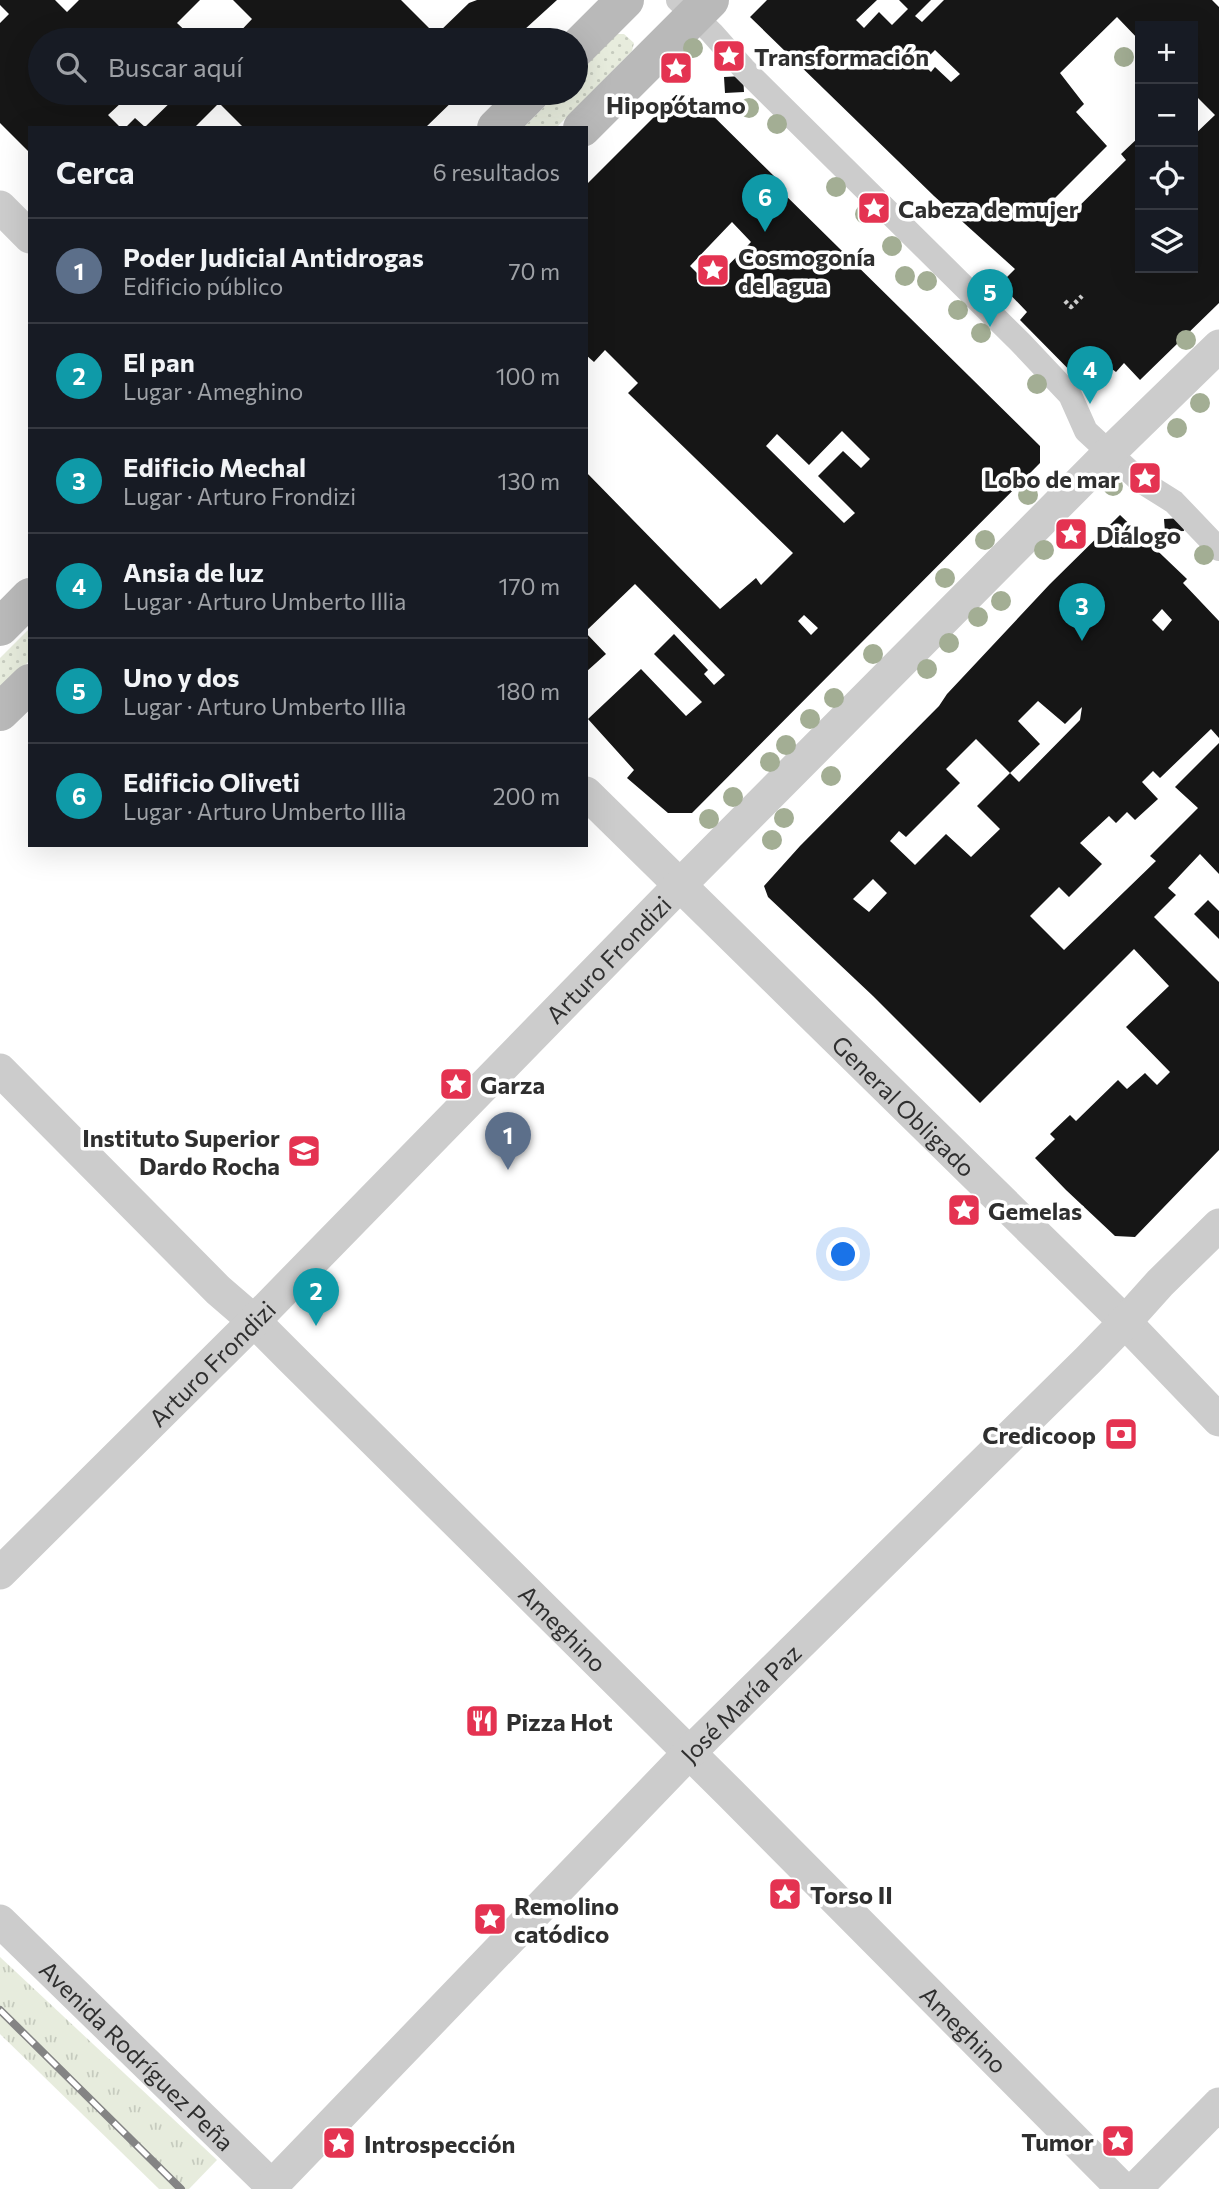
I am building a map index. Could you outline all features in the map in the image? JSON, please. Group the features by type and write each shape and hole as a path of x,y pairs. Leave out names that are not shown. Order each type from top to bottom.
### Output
{"main road":[{"path":"588,37 625,0"},
{"path":"584,126 694,5"},
{"path":"498,126 519,105"},
{"path":"0,627 28,599"},
{"path":"0,712 28,684"}],"street":[{"path":"694,5 744,69 1070,395 1086,431 1139,480 1174,502 1219,549"},
{"path":"0,207 28,235"},
{"name":"Arturo Frondizi","path":"0,1573 254,1321 680,885 1109,453 1219,346"},
{"name":"General Obligado","path":"588,795 1125,1322 1219,1420"},
{"name":"Ameghino","path":"0,1070 208,1280 254,1321 689,1753 1123,2189"},
{"name":"José María Paz","path":"272,2188 689,1753 1125,1322 1219,1225"},
{"name":"Avenida Rodríguez Peña","path":"0,1921 272,2188"},
{"path":"1135,2189 1219,2104"}],"path":[{"path":"1065,301 1071,307 1083,296"}],"green space":[{"path":"616,34 624,34 634,43 632,51 588,96 588,62"},
{"path":"546,105 579,105 558,126 525,126"},
{"path":"28,630 28,662 0,691 0,658"},
{"path":"0,1957 217,2160 189,2189 159,2189 0,2034"}],"building":[{"path":"0,0 55,0 67,12 79,0 200,0 177,23 182,28 28,28 28,105 119,105 108,115 119,126 28,126 28,151 0,123 0,23 9,14 0,5"},
{"path":"233,0 401,0 429,28 243,28 252,19"},
{"path":"477,0 557,0 526,28 443,28 469,3"},
{"path":"767,0 877,0 856,20 864,28 879,12 892,25 908,9 899,0 931,0 915,16 922,22 944,0 1212,0 1219,7 1219,303 1140,380 1124,363 1116,372 1112,369 1090,391 1020,320 1027,312 1000,284 1015,269 934,196 750,17","holes":["935,50 960,74 951,82 935,67 931,72 922,63"]},
{"path":"743,76 744,92 725,93 724,77"},
{"path":"676,95 692,95 776,178 772,182 1040,446 1040,463 692,813 668,813 627,778 634,770 588,719 641,669 686,716 702,702 654,654 674,634 708,670 704,674 714,685 725,675 635,584 588,629 588,474 720,609 756,578 761,585 793,553 628,393 638,383 605,350 594,362 588,357 588,183","holes":["732,222 751,242 709,285 690,266","842,431 870,459 861,468 843,451 818,476 855,513 844,523 766,446 777,434 809,465","804,615 818,628 811,635 798,621"]},
{"path":"168,105 217,105 196,126 146,126"},
{"path":"221,105 449,105 427,126 242,126"},
{"path":"135,118 144,126 127,126"},
{"path":"1120,515 1187,579 1183,583 1219,621 1219,738 1211,729 1160,778 1153,771 1142,782 1158,799 1135,820 1127,812 1116,823 1109,816 1080,843 1102,864 1069,897 1059,887 1030,916 1064,950 1156,861 1150,856 1198,808 1175,787 1219,743 1219,874 1200,854 1168,888 1176,895 1154,917 1219,982 1219,1150 1135,1237 1115,1236 1035,1158 1055,1139 1050,1134 1070,1115 1076,1121 1118,1080 1127,1089 1145,1073 1157,1085 1170,1072 1126,1027 1169,986 1134,949 980,1103 873,996 768,897 764,886 939,706 947,694 1050,584","holes":["1162,609 1172,620 1163,631 1152,620","1038,701 1065,724 1082,707 1080,720 1019,782 1010,773 1040,744 1018,721","976,739 1010,773 977,806 1000,829 971,857 946,834 915,865 890,841 899,831 906,837 960,783 946,769","873,879 887,893 869,912 853,899"]},
{"path":"1183,518 1184,531 1165,532 1164,519"},
{"path":"588,635 606,654 588,670"},
{"path":"1208,900 1219,911 1219,939 1194,914"}],"railway":[{"path":"0,2010 181,2189"}],"place":[{"name":"Transformación","path":"729,56"},
{"name":"Hipopótamo","path":"676,68"},
{"name":"Cabeza de mujer","path":"874,208"},
{"name":"Edificio Oliveti","path":"765,232"},
{"name":"Cosmogonía del agua","path":"713,270"},
{"name":"Uno y dos","path":"990,327"},
{"name":"Ansia de luz","path":"1090,404"},
{"name":"Lobo de mar","path":"1145,478"},
{"name":"Diálogo","path":"1071,534"},
{"name":"Edificio Mechal","path":"1082,641"},
{"name":"Garza","path":"456,1084"},
{"name":"Instituto Superior Dardo Rocha","path":"304,1151"},
{"name":"Poder Judicial Antidrogas","path":"508,1170"},
{"name":"Gemelas","path":"964,1210"},
{"name":"El pan","path":"316,1326"},
{"name":"Credicoop","path":"1121,1434"},
{"name":"Pizza Hot","path":"482,1721"},
{"name":"Torso II","path":"785,1894"},
{"name":"Remolino catódico","path":"490,1919"},
{"name":"Tumor","path":"1118,2141"},
{"name":"Introspección","path":"339,2143"}]}
